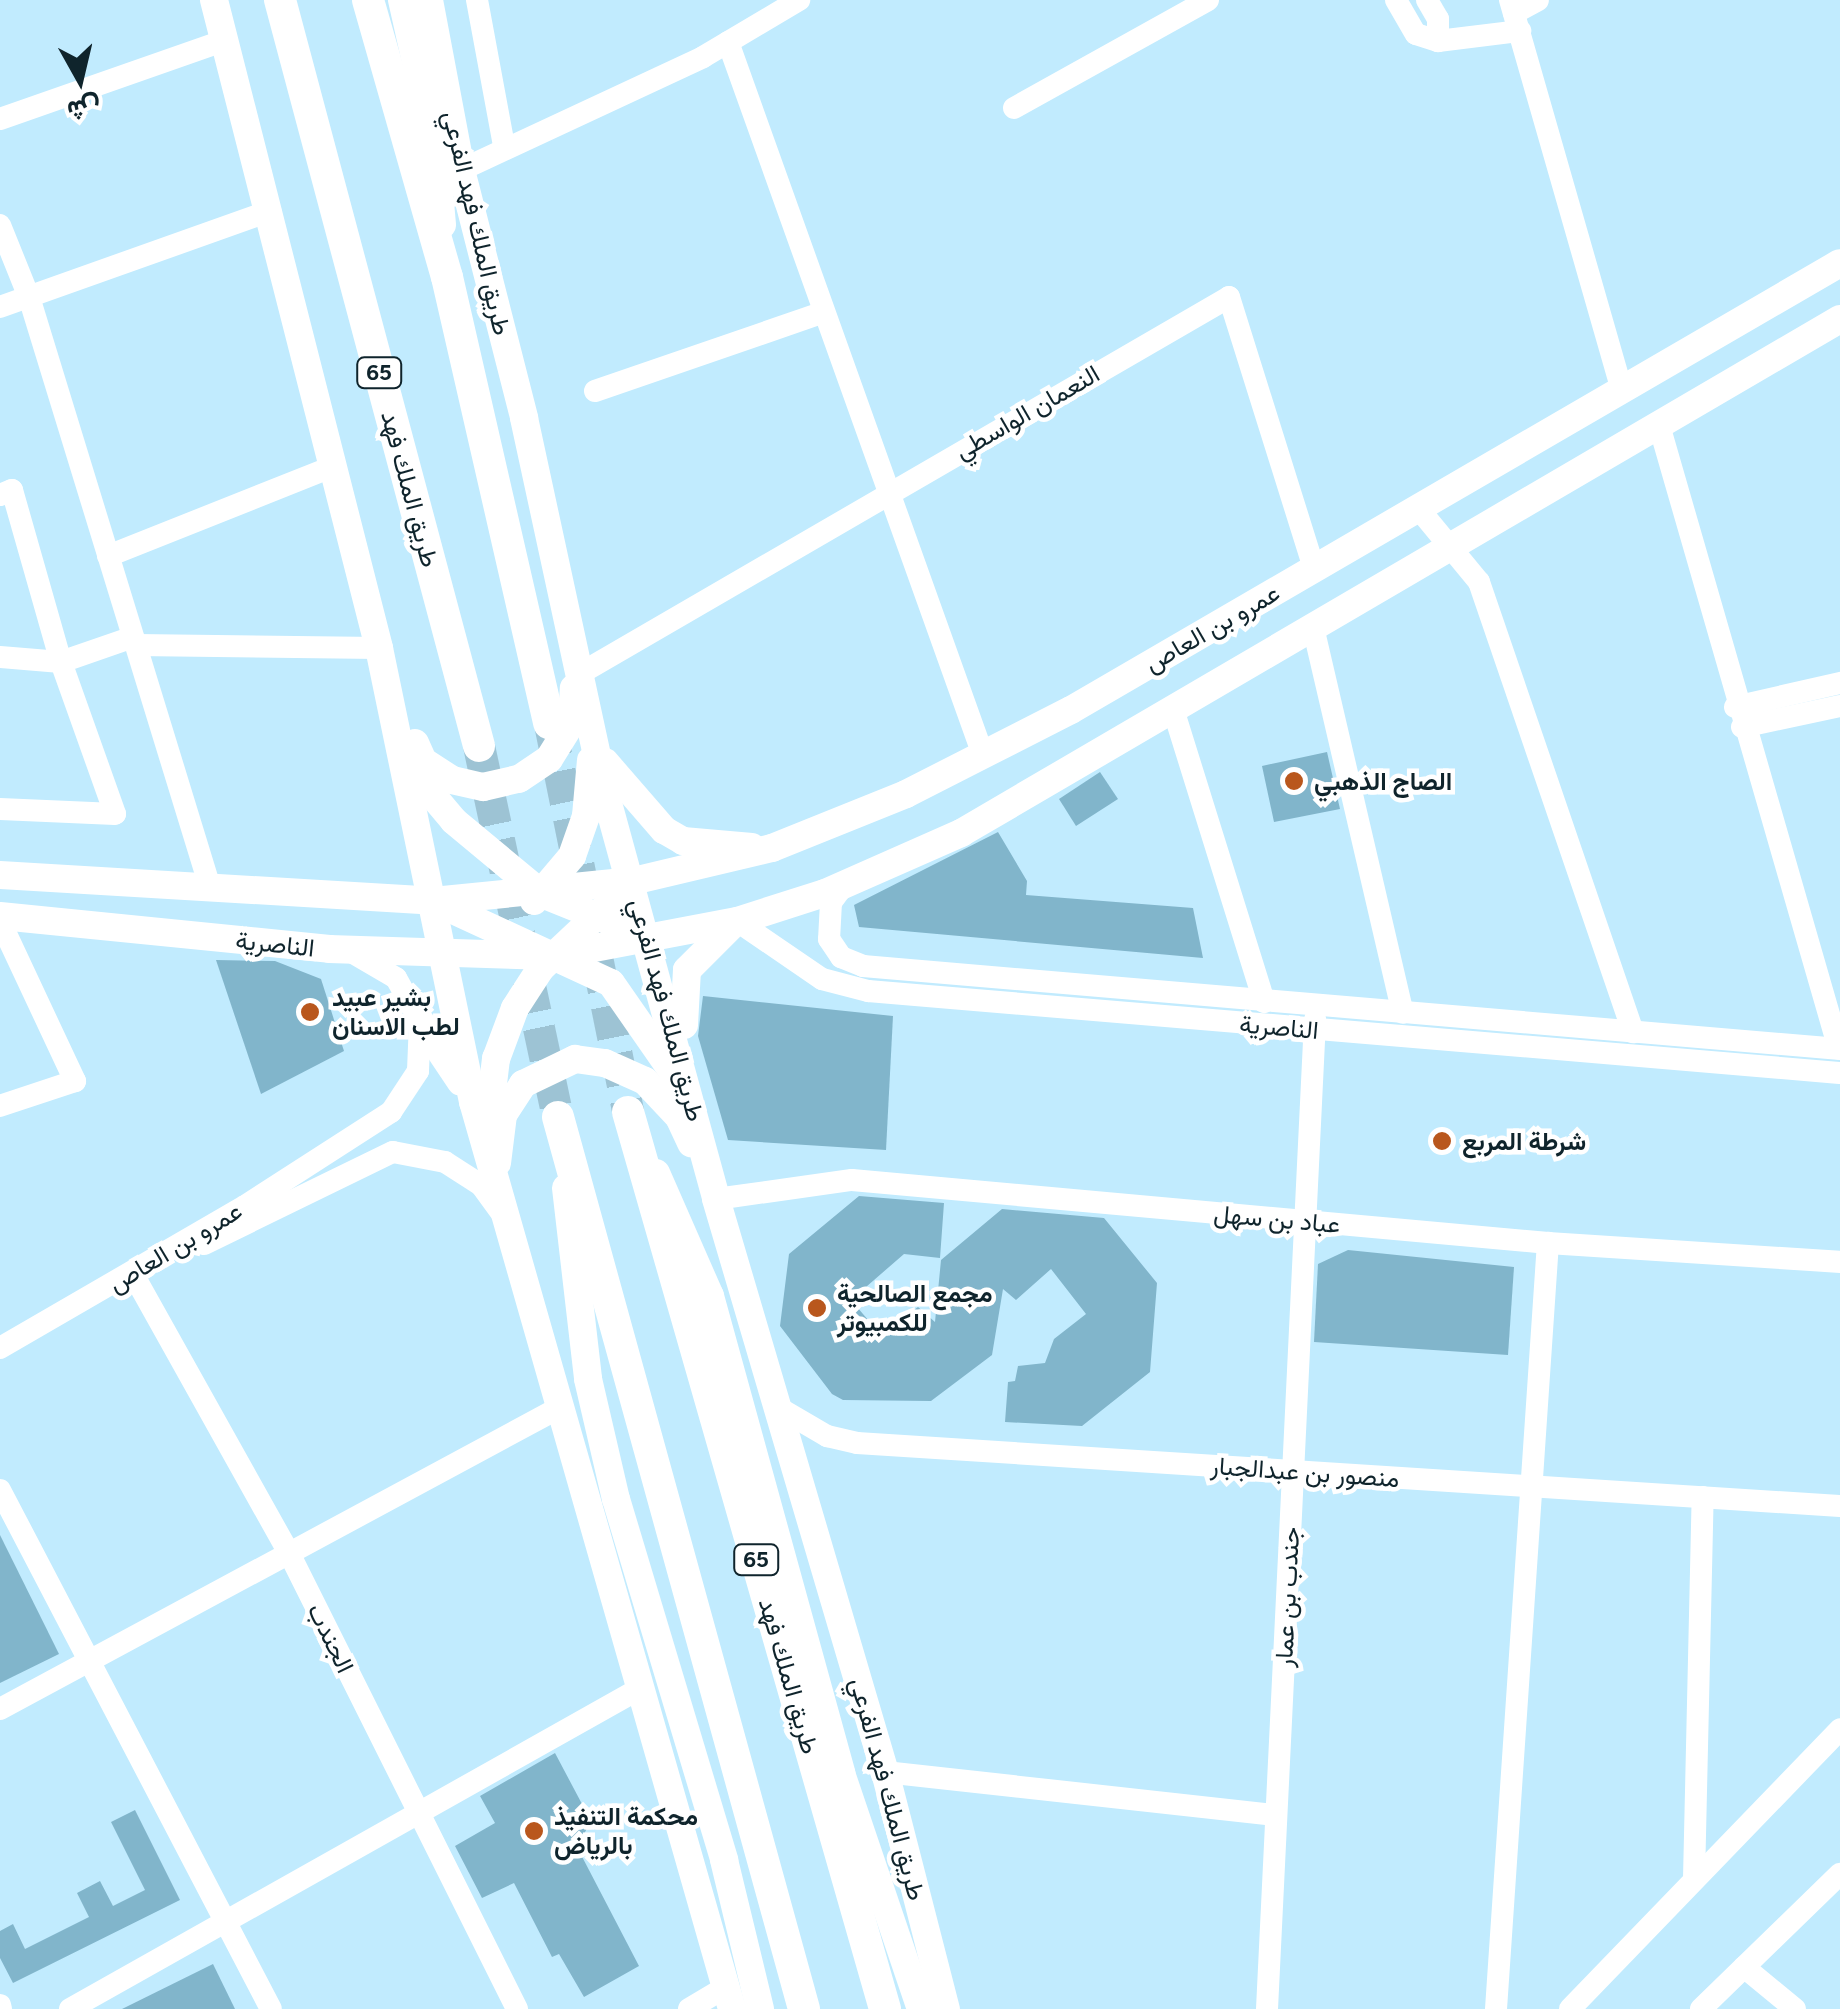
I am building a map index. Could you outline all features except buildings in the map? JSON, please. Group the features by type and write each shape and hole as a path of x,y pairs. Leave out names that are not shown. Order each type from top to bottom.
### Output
{"highway":[{"path":"261,0 284,14"},
{"path":"368,0 447,277 550,723"},
{"name":"طريق الملك فهد","path":"284,14 479,746"},
{"name":"طريق الملك فهد","path":"628,1112 884,2009"},
{"path":"558,1117 804,2009"}],"main road":[{"path":"214,0 381,658 472,1102 556,1408 729,1998"},
{"path":"402,0 435,146 447,277"},
{"name":"طريق الملك فهد الفرعي","path":"429,0 461,170 574,638 594,744 649,937 716,1200 886,1772 946,2009"},
{"name":"عمرو بن العاص","path":"542,894 632,881 772,848 983,755 1314,569 1840,263"},
{"name":"عمرو بن العاص","path":"552,956 737,921 844,885 961,833 1840,319"},
{"path":"381,658 423,761 452,780 483,786 519,779 549,759 572,722 574,638"},
{"path":"389,701 417,777 454,821 542,894 649,937"},
{"path":"594,744 650,820 674,836 772,848"},
{"path":"442,952 502,927 542,894 572,856 586,816 594,744"},
{"name":"الناصرية","path":"0,875 433,901 542,894"},
{"path":"486,1146 496,1059 515,1008 552,956 632,881"},
{"path":"433,901 502,927 552,956 576,961 612,983 692,1101"},
{"name":"الناصرية","path":"0,919 330,949 552,956"},
{"path":"692,1101 682,995 687,970 706,945 737,921"},
{"path":"420,1021 472,1102"},
{"path":"506,1218 494,1148 502,1115 523,1084 575,1059 605,1062 645,1081 679,1117 716,1200"},
{"path":"628,1112 710,1296 841,1773 921,2009"},
{"path":"558,1117 588,1379 760,2009"}],"street":[{"path":"477,0 504,145"},
{"path":"461,170 504,145 728,42 774,7 800,0"},
{"path":"1014,108 1208,0"},
{"path":"1396,0 1416,34 1438,41 1515,15 1538,0"},
{"path":"1427,0 1438,19 1438,41"},
{"path":"1515,15 1622,390"},
{"path":"0,119 224,40"},
{"path":"728,42 983,755"},
{"path":"0,307 270,211"},
{"path":"0,225 29,297 210,887"},
{"name":"النعمان الواسطي","path":"581,673 888,491 1229,298 1314,569"},
{"path":"595,392 824,312"},
{"path":"1660,425 1739,717 1839,1049"},
{"path":"108,556 332,467"},
{"path":"0,495 12,490 60,662 115,814 0,809"},
{"path":"1418,508 1445,548 1479,582 1633,1032"},
{"path":"1313,627 1403,1013"},
{"path":"0,658 60,662 134,641 381,658"},
{"path":"1739,717 1840,683"},
{"path":"1739,717 1840,706"},
{"path":"1173,708 1264,1002"},
{"name":"الناصرية","path":"844,885 830,902 829,940 842,957 863,966 1839,1049"},
{"path":"0,919 75,1081 0,1106"},
{"name":"الناصرية","path":"737,921 822,979 868,991 1840,1074"},
{"path":"330,949 354,953 387,970 411,998 420,1021"},
{"name":"جندب بن عمار","path":"1267,2009 1316,1006"},
{"name":"عمرو بن العاص","path":"0,1348 134,1273 391,1112 407,1093 418,1070 420,1021"},
{"path":"134,1273 298,1204 393,1152 445,1162 481,1184 506,1218"},
{"name":"عباد بن سهل","path":"716,1200 852,1180 1548,1243 1840,1262"},
{"path":"1496,2009 1548,1243"},
{"name":"الجندب","path":"134,1273 288,1551 517,2009"},
{"path":"0,1709 556,1408"},
{"name":"منصور بن عبدالجبار","path":"779,1408 827,1436 857,1444 1840,1506"},
{"path":"0,1490 270,2009"},
{"path":"1694,1879 1703,1497"},
{"path":"70,2009 638,1690"},
{"path":"1570,2009 1840,1729"},
{"path":"886,1772 1276,1815"},
{"path":"1700,2009 1840,1874"},
{"path":"1744,1967 1795,2009"},
{"path":"689,2009 729,1998"}],"tunnel":[{"path":"550,724 628,1112"},
{"path":"479,746 558,1117"}],"place":[{"name":"الصاج الذهبي","path":"1294,781"},
{"name":"بشير عبيد لطب الاسنان","path":"310,1012"},
{"name":"شرطة المربع","path":"1442,1141"},
{"name":"مجمع الصالحية للكمبيوتر","path":"817,1308"},
{"name":"محكمة التنفيذ بالرياض","path":"534,1831"}]}
